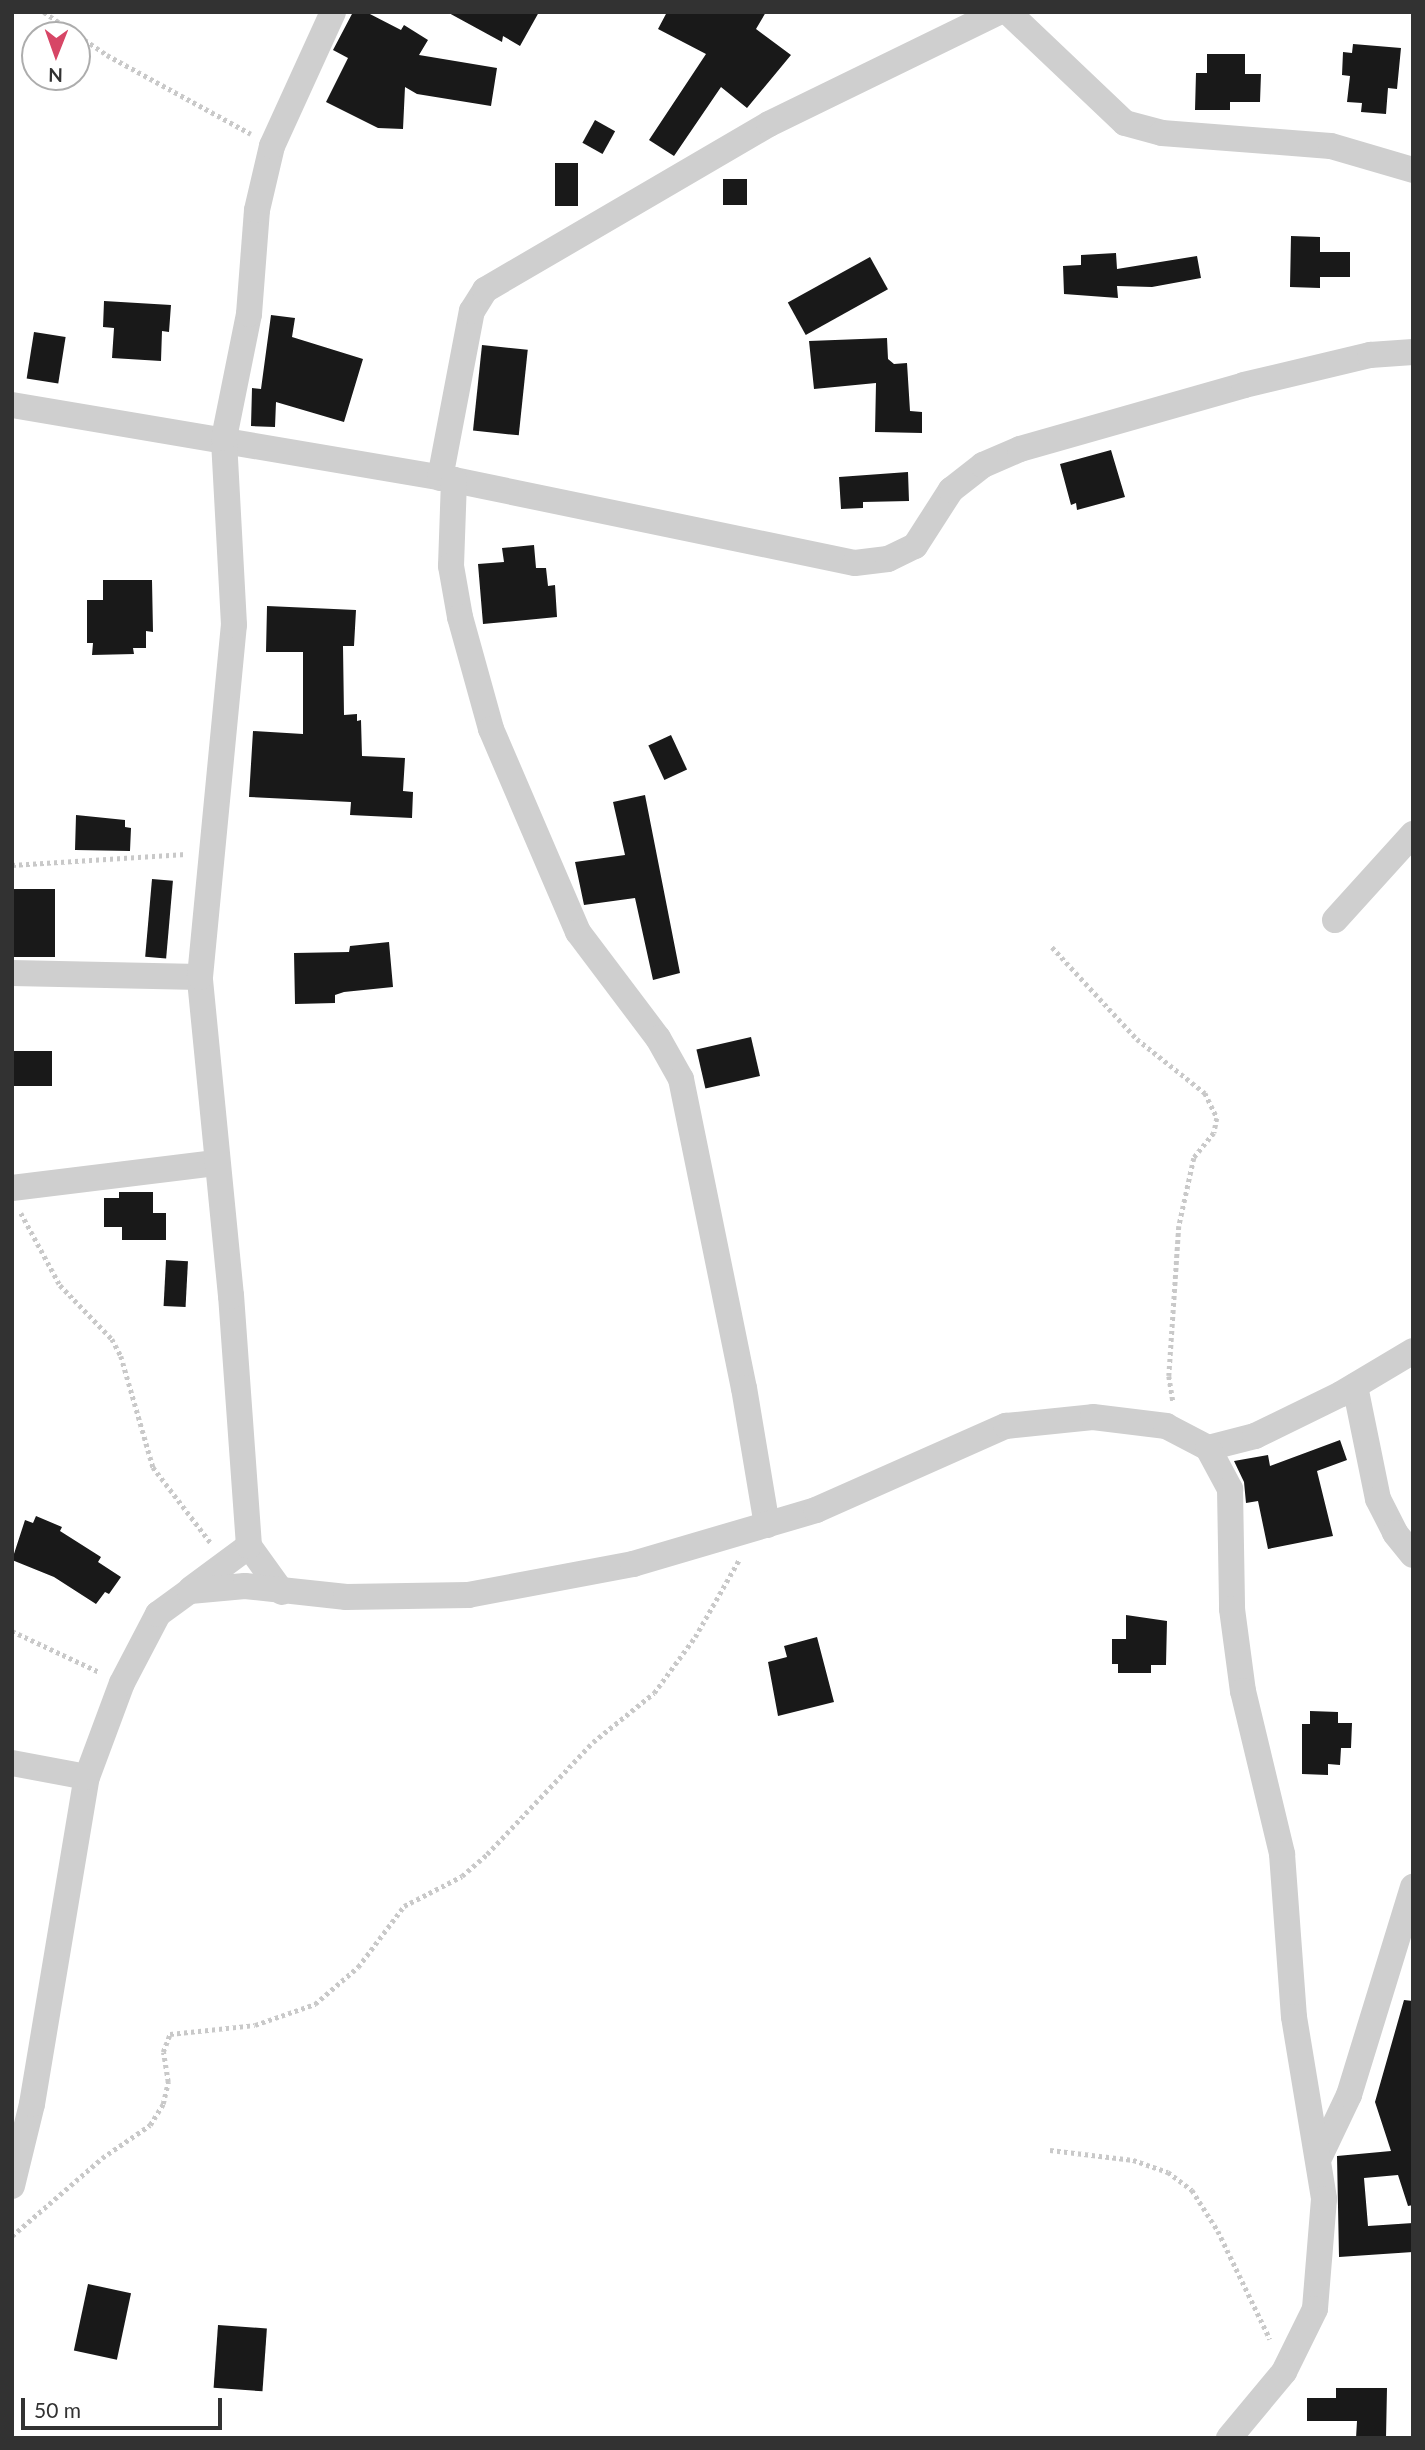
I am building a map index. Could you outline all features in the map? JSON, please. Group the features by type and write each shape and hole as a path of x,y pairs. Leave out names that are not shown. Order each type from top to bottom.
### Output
{"street":[{"path":"282,1592 249,1546 231,1296 215,1163 200,978 234,625 224,438 249,314 257,210 272,146 333,12"},
{"path":"761,1527 742,1375 681,1079 658,1038 578,932 491,729 460,617 452,566 447,479 472,311 485,290 769,124 999,12"},
{"path":"1007,12 1125,123 1162,133 1331,146 1413,170"},
{"path":"12,405 224,438 447,479 855,563 888,559 915,546 951,490 982,465 1020,449 1244,385 1370,355 1413,352"},
{"path":"1335,920 1413,834"},
{"path":"12,973 200,978"},
{"path":"15,1198 215,1163"},
{"path":"1208,1448 1255,1436 1355,1386 1413,1351"},
{"path":"1355,1386 1378,1499 1395,1533 1413,1555"},
{"path":"190,1591 245,1586 346,1597 468,1595 633,1564 817,1510 1006,1426 1093,1417 1182,1432 1208,1448 1230,1489 1232,1609 1243,1691 1282,1854 1294,2017 1320,2156 1324,2239 1315,2309 1284,2372 1229,2438"},
{"path":"12,2186 32,2104 87,1777 122,1683 158,1614 249,1546"},
{"path":"12,1762 87,1777"},
{"path":"1320,2156 1349,2095 1413,1887"}],"path":[{"path":"44,12 107,55 272,146"},
{"path":"12,865 210,853"},
{"path":"1052,947 1137,1039 1205,1093 1217,1118 1214,1133 1194,1158 1178,1226 1169,1377 1182,1432"},
{"path":"15,1198 60,1285 112,1339 121,1356 153,1467 226,1563"},
{"path":"12,2236 102,2158 149,2126 163,2104 168,2082 163,2052 170,2034 255,2025 315,2004 358,1967 404,1906 461,1876 487,1854 593,1742 654,1693 718,1599 761,1527"},
{"path":"12,1631 122,1683"},
{"path":"1050,2150 1133,2160 1168,2172 1192,2190 1247,2288 1284,2372"}],"building":[{"path":"353,12 366,12 401,30 404,25 428,40 419,55 497,68 491,106 417,94 405,87 403,129 378,128 326,102 348,58 333,50"},
{"path":"447,12 539,12 520,46 503,36 502,42"},
{"path":"667,12 766,12 756,29 791,55 747,108 721,87 674,156 649,140 706,54 658,29"},
{"path":"1353,44 1401,48 1397,89 1388,88 1386,114 1361,112 1362,103 1347,102 1350,76 1342,75 1343,52 1352,53"},
{"path":"1207,54 1245,54 1245,74 1261,74 1260,102 1230,102 1230,110 1195,110 1196,73 1207,73"},
{"path":"595,120 615,131 603,154 582,143"},
{"path":"555,163 578,163 578,206 555,206"},
{"path":"723,179 747,179 747,205 723,205"},
{"path":"1291,236 1320,237 1320,252 1350,252 1350,277 1320,277 1320,288 1290,287"},
{"path":"1116,253 1117,269 1197,256 1201,278 1152,287 1117,286 1118,298 1064,294 1063,266 1081,265 1081,255"},
{"path":"870,257 888,289 806,335 788,303"},
{"path":"104,301 171,305 169,332 162,331 161,361 112,358 114,328 103,327"},
{"path":"271,315 295,318 292,337 363,359 344,422 276,402 275,427 251,426 252,388 261,389"},
{"path":"34,332 66,337 58,383 27,378"},
{"path":"887,338 888,359 894,364 907,363 910,411 922,412 922,433 875,432 876,383 814,389 809,341"},
{"path":"482,345 528,350 519,435 473,431"},
{"path":"1111,450 1125,497 1077,510 1076,503 1071,505 1060,464"},
{"path":"908,472 909,501 863,502 863,508 841,509 839,477"},
{"path":"534,545 536,568 546,568 548,586 555,585 557,617 483,624 478,564 504,562 502,548"},
{"path":"103,580 152,580 153,632 146,631 146,648 133,648 134,654 92,655 93,643 87,643 87,600 103,600"},
{"path":"267,606 356,610 354,646 343,646 344,715 357,714 357,721 361,720 362,756 405,758 403,791 413,792 412,818 350,815 351,802 249,797 253,731 303,734 303,652 266,652"},
{"path":"671,735 687,769 664,780 648,746"},
{"path":"645,795 680,973 653,980 635,898 584,905 575,862 625,855 613,802"},
{"path":"76,815 125,820 125,827 131,828 130,851 75,850"},
{"path":"152,879 173,881 166,959 145,957"},
{"path":"12,889 55,889 55,957 12,957"},
{"path":"389,942 393,987 344,992 335,995 335,1003 295,1004 294,953 349,952 350,946"},
{"path":"751,1037 760,1076 705,1089 696,1050"},
{"path":"12,1051 52,1051 52,1086 12,1086"},
{"path":"119,1192 153,1192 153,1213 166,1213 166,1240 122,1240 122,1227 104,1227 104,1198 119,1198"},
{"path":"166,1260 188,1261 186,1307 164,1306"},
{"path":"1340,1440 1347,1460 1317,1471 1333,1536 1268,1549 1258,1501 1246,1503 1244,1482 1234,1461 1268,1455 1270,1466"},
{"path":"36,1516 62,1527 60,1531 101,1557 98,1562 121,1577 109,1594 105,1592 96,1604 54,1577 12,1560 25,1520 33,1523"},
{"path":"1126,1615 1167,1621 1166,1665 1151,1665 1151,1673 1118,1673 1118,1664 1112,1664 1112,1639 1126,1639"},
{"path":"817,1637 834,1702 778,1716 768,1662 787,1657 784,1646"},
{"path":"1310,1711 1338,1712 1338,1723 1352,1723 1351,1748 1341,1748 1340,1765 1328,1764 1328,1775 1302,1774 1302,1724 1310,1724"},
{"path":"1404,2000 1413,2001 1413,2205 1408,2206 1398,2175 1364,2178 1368,2226 1413,2223 1413,2252 1339,2257 1337,2156 1391,2151 1375,2102"},
{"path":"88,2284 131,2293 117,2360 74,2351"},
{"path":"218,2325 267,2328 262,2391 214,2388"},
{"path":"1336,2388 1387,2388 1386,2438 1356,2438 1357,2421 1307,2421 1307,2398 1336,2398"}]}
